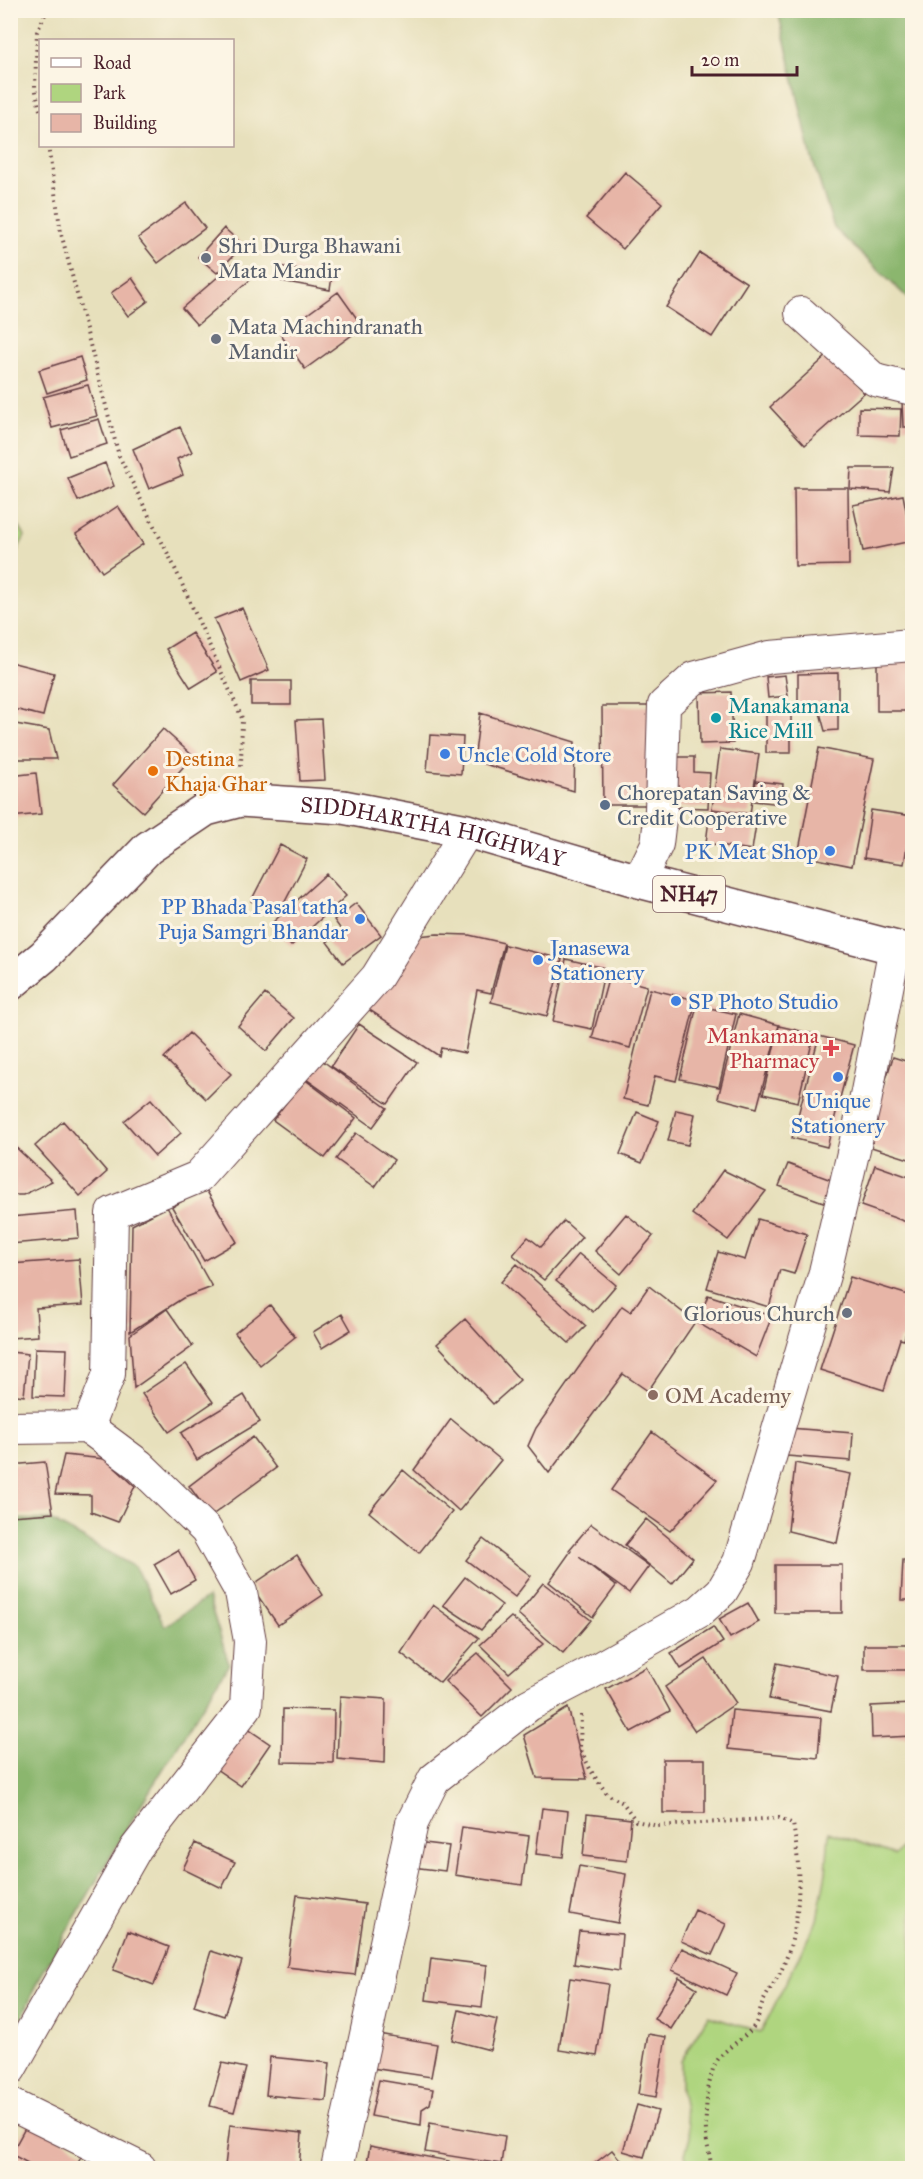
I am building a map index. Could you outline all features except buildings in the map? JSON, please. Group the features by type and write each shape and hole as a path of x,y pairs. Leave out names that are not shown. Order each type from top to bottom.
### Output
{"highway":[{"name":"SIDDHARTHA HIGHWAY","path":"10,984 44,956 148,848 206,809 240,800 343,807 467,831 639,881 904,950"}],"street":[{"path":"801,313 875,380 912,389"},
{"path":"639,881 657,844 661,810 664,705 694,678 770,657 912,645"},
{"path":"88,1427 109,1374 112,1213 198,1177 206,1169 377,977 467,831"},
{"path":"337,2169 412,1823 434,1779 529,1705 700,1611 722,1591 739,1562 825,1272 865,1101 904,950"},
{"path":"10,1428 88,1427 139,1465 206,1530 240,1592 250,1641 246,1707 136,1848 10,2069"},
{"path":"10,2104 140,2169"}],"path":[{"path":"39,106 35,87 37,32 47,10"},
{"path":"48,147 61,233 119,456 172,564 242,718 240,800"},
{"path":"587,1675 581,1707 580,1748 591,1771 607,1794 623,1803 636,1821 658,1826 779,1818 793,1824 799,1896 795,1924 784,1964 764,2001 754,2026 714,2066 707,2094 706,2133 711,2169"}],"green space":[{"path":"778,11 912,11 912,302 834,228 811,155"},
{"path":"11,513 25,536 11,562"},
{"path":"11,1519 50,1520 135,1567 165,1626 208,1597 229,1664 142,1803 37,1982 11,2045"},
{"path":"829,1832 895,1855 912,1834 912,2168 690,2168 685,2154 690,2137 681,2089 681,2061 708,2016 761,2032 817,1920 826,1873"}],"place":[{"name":"Shri Durga Bhawani Mata Mandir","path":"206,258"},
{"name":"Mata Machindranath Mandir","path":"216,339"},
{"name":"Manakamana Rice Mill","path":"716,718"},
{"name":"Uncle Cold Store","path":"445,754"},
{"name":"Destina Khaja Ghar","path":"153,771"},
{"name":"Chorepatan Saving & Credit Cooperative","path":"605,805"},
{"name":"PK Meat Shop","path":"830,851"},
{"name":"PP Bhada Pasal tatha Puja Samgri Bhandar","path":"360,919"},
{"name":"Janasewa Stationery","path":"538,960"},
{"name":"SP Photo Studio","path":"676,1001"},
{"name":"Mankamana Pharmacy","path":"831,1048"},
{"name":"Unique Stationery","path":"838,1077"},
{"name":"Glorious Church","path":"847,1313"},
{"name":"OM Academy","path":"653,1395"}]}
